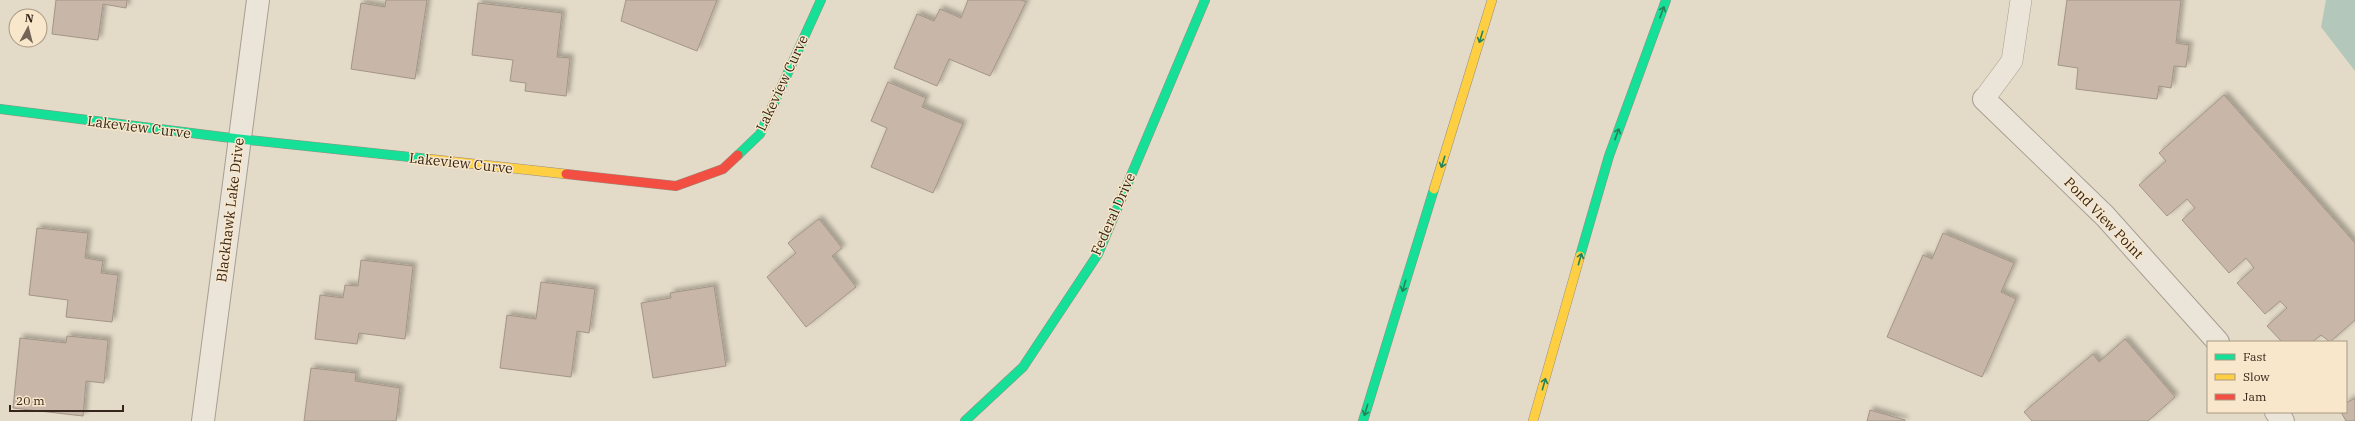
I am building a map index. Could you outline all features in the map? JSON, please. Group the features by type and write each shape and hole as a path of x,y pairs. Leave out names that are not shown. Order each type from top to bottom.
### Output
{"main road":[{"name":"Lakeview Curve","path":"0,109 239,139 676,186 722,169 760,134 821,0"},
{"name":"Federal Drive","path":"965,421 1023,367 1098,254 1205,0"},
{"path":"1363,421 1492,0"},
{"path":"1533,421 1609,156 1666,0"}],"street":[{"name":"Blackhawk Lake Drive","path":"203,421 258,0"},
{"name":"Pond View Point","path":"1984,99 2105,216 2217,341"},
{"path":"2277,413 2283,421"}],"lane":[{"path":"1984,99 2012,61 2021,0"}],"shaded area":[{"path":"2326,0 2355,0 2355,71 2321,27"}],"building":[{"path":"56,0 127,0 126,8 103,4 98,40 52,34"},
{"path":"386,0 427,0 415,79 351,69 361,3 385,7"},
{"path":"626,0 717,0 697,51 621,21"},
{"path":"968,0 1021,0 1026,2 990,76 949,59 937,86 894,68 917,14 934,21 940,9 961,18"},
{"path":"2067,0 2181,0 2176,43 2189,45 2186,67 2174,66 2171,88 2159,86 2157,99 2076,89 2078,68 2058,65"},
{"path":"478,3 562,13 557,57 570,58 566,96 525,91 526,83 510,81 513,60 472,55"},
{"path":"888,82 926,98 922,107 963,124 933,193 871,167 887,128 871,121"},
{"path":"2224,95 2355,243 2355,320 2331,341 2329,341 2321,335 2313,341 2281,341 2267,326 2287,308 2280,301 2265,314 2237,283 2254,268 2246,258 2229,273 2182,220 2195,208 2187,199 2167,216 2139,185 2166,161 2159,153"},
{"path":"819,219 842,248 832,256 856,287 806,327 767,277 796,253 788,243"},
{"path":"37,228 88,233 85,258 103,261 101,273 118,275 112,322 66,317 68,300 29,295"},
{"path":"1943,233 2014,263 2001,292 2016,299 1982,377 1887,337 1923,255 1932,259"},
{"path":"361,260 413,266 405,339 359,333 357,344 315,339 320,295 343,298 345,285 358,286"},
{"path":"541,282 595,289 589,333 577,331 571,377 500,368 507,315 536,319"},
{"path":"714,286 726,366 653,378 641,303 671,298 670,293"},
{"path":"67,336 108,340 104,383 86,381 83,416 13,408 20,338 66,343"},
{"path":"2125,339 2175,397 2148,421 2032,421 2024,412 2093,354 2099,362"},
{"path":"311,368 356,373 355,381 400,388 396,421 304,421"},
{"path":"2355,398 2355,421 2346,421 2342,413 2347,413 2347,402"},
{"path":"1870,410 1905,420 1905,421 1867,421"}],"traffic: fast":[{"path":"738,155 760,134 821,0"},
{"path":"965,421 1023,367 1098,254 1205,0"},
{"path":"1580,256 1609,156 1666,0"},
{"path":"0,109 239,139 429,159"},
{"path":"1363,421 1434,189"}],"traffic: slow":[{"path":"1434,189 1492,0"},
{"path":"429,159 566,174"},
{"path":"1533,421 1580,256"}],"traffic: jam":[{"path":"566,174 676,186 723,169 738,155"}]}
